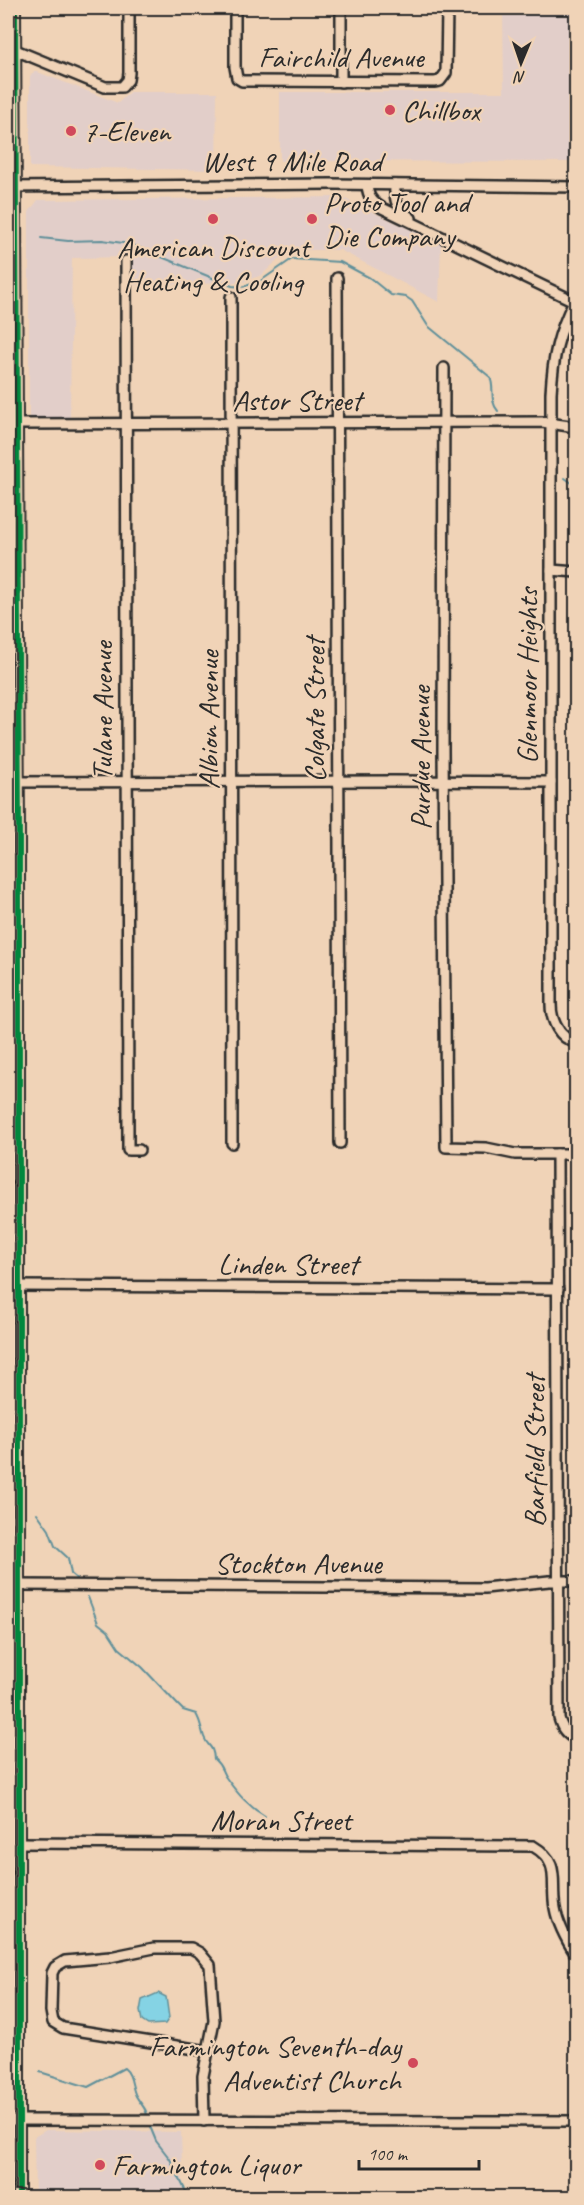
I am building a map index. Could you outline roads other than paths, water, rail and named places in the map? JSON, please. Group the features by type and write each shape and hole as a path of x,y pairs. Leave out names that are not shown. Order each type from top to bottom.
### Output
{"street":[{"path":"15,8 12,49 12,187 18,540 19,2198"},
{"path":"12,49 105,87 118,88 125,85 129,73 129,8"},
{"name":"Fairchild Avenue","path":"235,8 234,67 237,78 248,82 435,82 444,77 447,70 447,8"},
{"path":"341,8 341,82"},
{"path":"367,185 372,202 407,222 434,232 575,301"},
{"name":"West 9 Mile Road","path":"12,187 367,185 576,187"},
{"path":"395,185 395,201 398,208 434,232"},
{"name":"Tulane Avenue","path":"126,261 128,1150 139,1150"},
{"name":"Colgate Street","path":"337,278 340,1143"},
{"name":"Albion Avenue","path":"231,297 232,1143"},
{"name":"Glenmoor Heights","path":"575,301 562,325 556,345 553,370 551,1015 563,1035 576,1042"},
{"name":"Purdue Avenue","path":"444,368 446,1147 486,1148 515,1154 557,1154"},
{"name":"Astor Street","path":"17,424 552,423 576,427"},
{"path":"8,540 18,540"},
{"path":"551,570 576,572"},
{"path":"8,782 551,782"},
{"path":"557,1154 576,1154"},
{"name":"Barfield Street","path":"557,1154 559,1718 561,1728 576,1739"},
{"path":"8,1163 18,1163"},
{"name":"Linden Street","path":"18,1286 558,1289"},
{"name":"Stockton Avenue","path":"18,1586 485,1588 576,1581"},
{"path":"8,1631 18,1630"},
{"name":"Moran Street","path":"19,1843 533,1846 550,1858 554,1873 554,1907 576,1955"},
{"path":"204,2121 203,2076 208,2051 214,2021 210,1965 200,1953 191,1948 154,1948 110,1957 71,1959 60,1963 52,1973 51,2012 53,2022 63,2028 208,2051"},
{"path":"8,2120 576,2121"}],"water":[{"path":"158,1993 166,1997 169,2018 165,2024 148,2025 142,2021 140,2011 142,2000"}],"waterway":[{"path":"41,238 68,241 102,240 130,244 232,286 242,287 259,282 292,259 340,262 370,278 391,295 406,297 412,301 428,326 490,377 494,403 498,411"},
{"path":"565,478 576,486"},
{"path":"37,1513 49,1530 55,1546 68,1558 71,1574 77,1579"},
{"path":"88,1597 98,1623 108,1631 119,1648 142,1667 183,1710 196,1714 203,1734 213,1751 214,1759 225,1776 235,1790 253,1808 265,1816"},
{"path":"40,2072 88,2087 124,2068 129,2074 134,2092 145,2109 148,2119"},
{"path":"149,2124 156,2141 170,2159 189,2198"}],"place":[{"name":"Chillbox","path":"390,110"},
{"name":"7-Eleven","path":"71,131"},
{"name":"American Discount Heating & Cooling","path":"213,219"},
{"name":"Proto Tool and Die Company","path":"312,219"},
{"name":"Farmington Seventh-day Adventist Church","path":"413,2063"},
{"name":"Farmington Liquor","path":"100,2165"}]}
